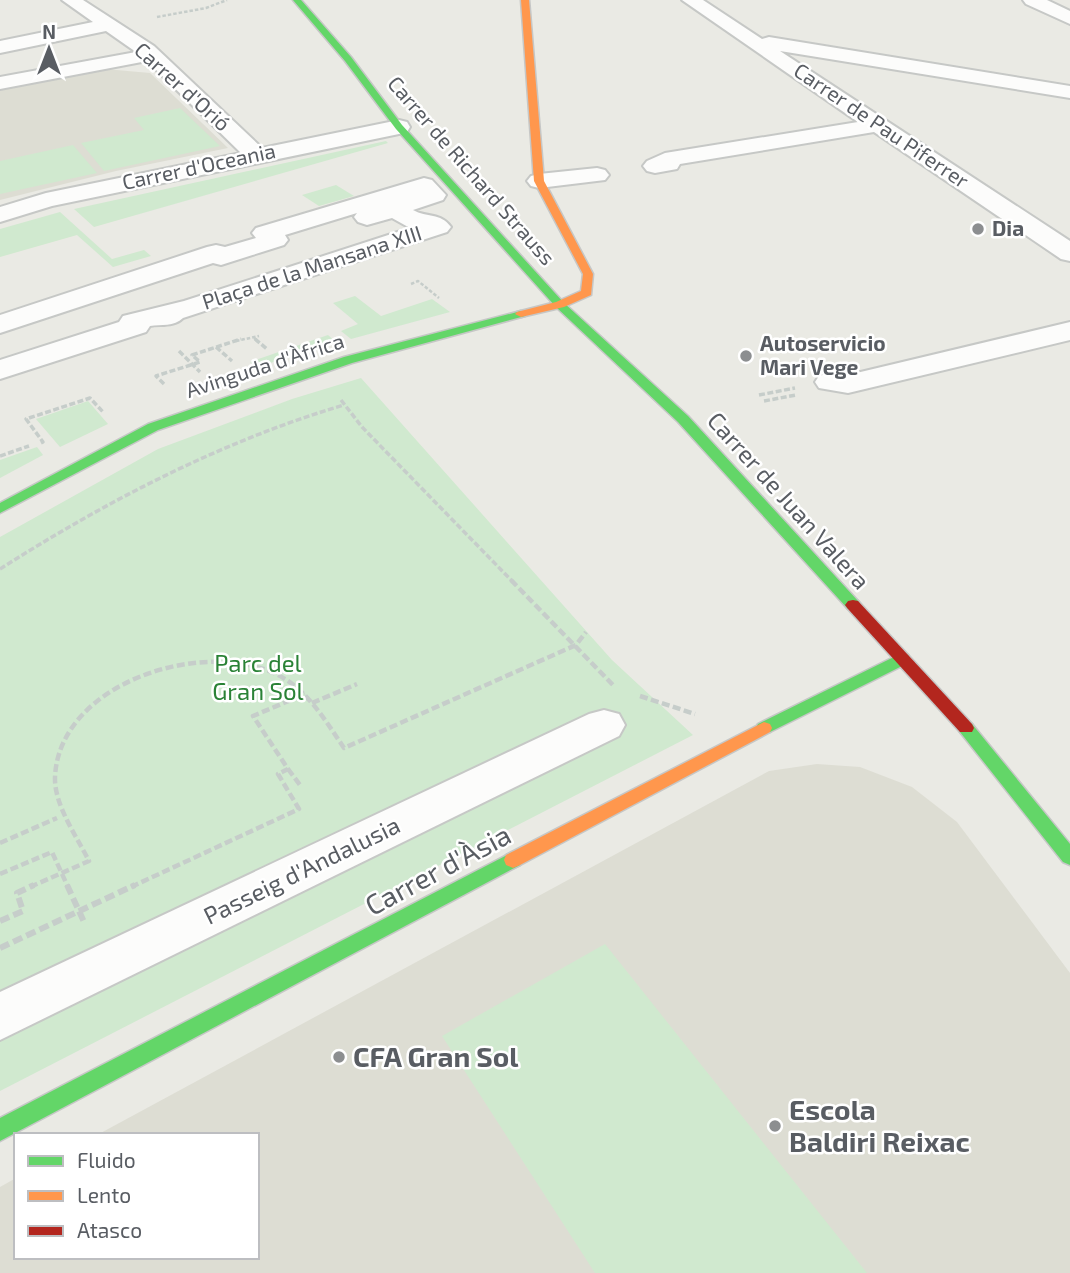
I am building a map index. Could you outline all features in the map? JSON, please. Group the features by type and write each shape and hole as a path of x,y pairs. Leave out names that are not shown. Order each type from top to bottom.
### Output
{"street":[{"name":"Carrer d'Orió","path":"71,0 147,50 255,155"},
{"name":"Carrer de Richard Strauss","path":"297,0 348,59 399,127 560,305"},
{"path":"525,0 539,181 588,274 587,293 560,305"},
{"name":"Carrer de Pau Piferrer","path":"691,0 1070,253"},
{"path":"1032,0 1070,18"},
{"path":"0,47 108,25"},
{"path":"752,41 1070,92"},
{"path":"0,83 150,55"},
{"path":"663,163 878,125"},
{"name":"Carrer d'Oceania","path":"0,215 46,200 399,127"},
{"path":"539,181 597,175"},
{"name":"Plaça de la Mansana XIII","path":"0,324 216,253 221,257 275,240 265,233 329,213 424,185 434,195 367,217 396,209 414,221 430,221 438,226 187,309 169,311 171,315 161,318 157,315 132,323 136,326 0,370"},
{"name":"Avinguda d'Àfrica","path":"0,509 166,422 348,360 491,320 560,305"},
{"name":"Carrer de Juan Valera","path":"560,305 683,419 971,734 1070,857"},
{"path":"839,383 1070,331"},
{"name":"Carrer d'Àsia","path":"0,1130 816,700 902,659"},
{"name":"Passeig d'Andalusia","path":"0,1017 616,702"}],"path":[{"path":"156,17 206,8 227,0"},
{"path":"151,381 158,378 156,376 200,362 192,355 251,336 257,339"},
{"path":"174,346 201,373"},
{"path":"216,347 225,355"},
{"path":"158,378 166,386"},
{"path":"0,456 43,442 26,419 90,398 108,416"},
{"path":"339,398 362,427 576,645 616,702 707,718"},
{"path":"0,569 108,502 194,461 344,405"},
{"path":"0,921 23,911 16,893 89,861 56,790 57,757 75,722 114,689 135,677 197,661 229,662 274,673 305,694 344,748 576,645 586,632"},
{"path":"313,703 357,684"},
{"path":"299,785 253,716 305,694"},
{"path":"0,948 299,809 278,774 288,769"},
{"path":"0,843 57,818"},
{"path":"0,874 52,852 77,905"}],"shaded area":[{"path":"105,69 150,73 228,148 116,171 0,200 0,90"},
{"name":"Escola Baldiri Reixac","path":"817,764 860,767 912,787 957,822 1070,973 1070,1273 0,1273 0,1187 14,1179 14,1259 259,1259 259,1133 101,1133 769,771"}],"green space":[{"path":"180,108 220,146 104,171 81,143 144,130 134,118"},
{"path":"386,141 388,143 94,227 74,209"},
{"path":"73,145 97,173 0,194 0,161"},
{"path":"336,185 354,196 319,206 302,195"},
{"path":"60,212 112,259 144,250 151,256 113,267 77,235 0,257 0,229"},
{"path":"355,296 381,316 432,299 450,312 351,339 341,331 358,324 333,303"},
{"path":"328,335 337,343 257,367 250,362"},
{"name":"Parc del Gran Sol","path":"361,378 612,660 693,735 0,1091 0,537 158,449 292,399"},
{"path":"88,401 108,424 60,447 36,419"},
{"path":"37,447 43,455 0,478 0,460"},
{"path":"605,944 867,1273 595,1273 442,1036"}],"traffic: fast":[{"path":"297,0 348,59 399,127 560,305 683,419 853,605"},
{"path":"0,509 153,427 348,360 521,314"},
{"path":"764,728 902,659"},
{"path":"966,728 1070,857"},
{"path":"0,1130 513,860"}],"traffic: slow":[{"path":"521,314 560,305 587,293 588,274 539,181 525,0"},
{"path":"513,860 764,728"}],"traffic: jam":[{"path":"853,605 966,728"}],"place":[{"name":"Dia","path":"978,229"},
{"name":"Autoservicio Mari Vege","path":"746,356"},
{"name":"CFA Gran Sol","path":"339,1057"},
{"name":"Escola Baldiri Reixac","path":"775,1126"}]}
